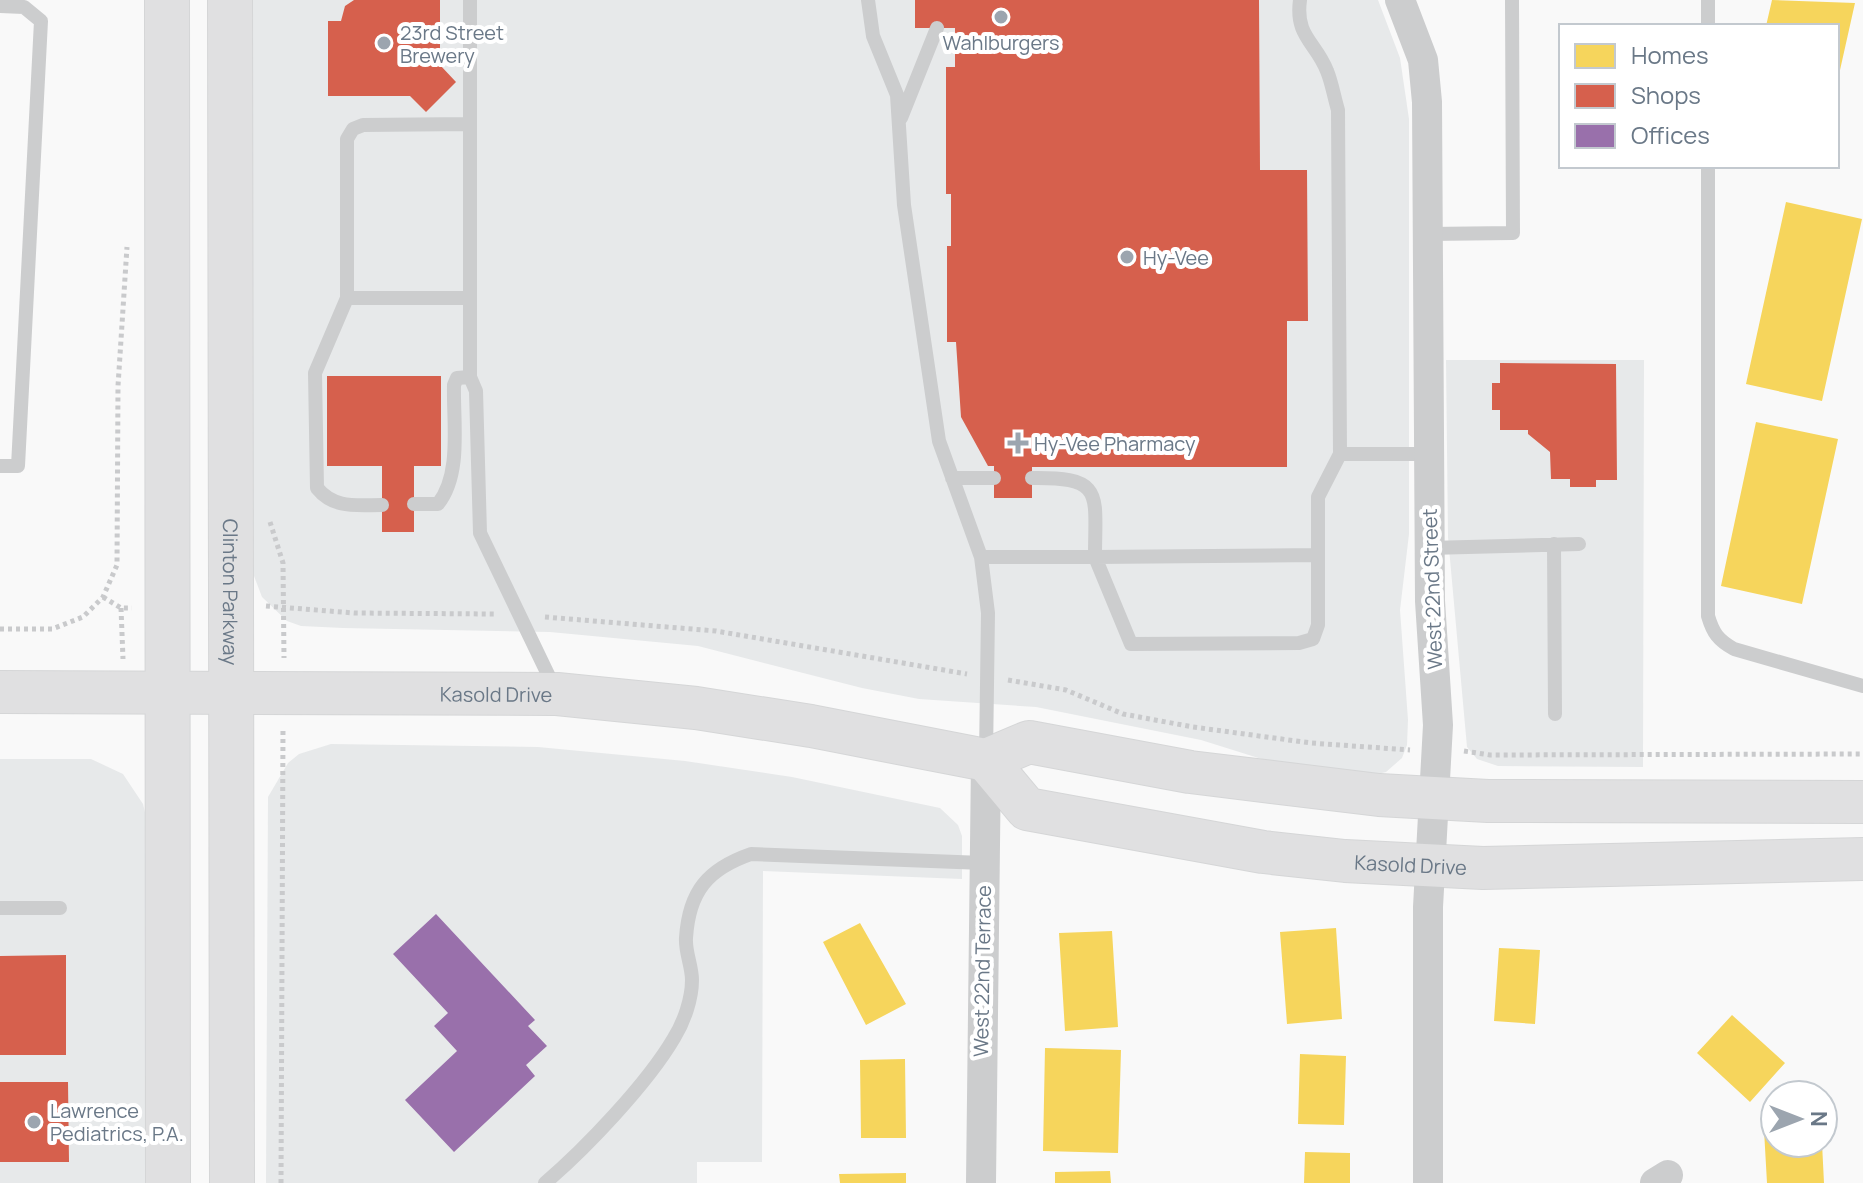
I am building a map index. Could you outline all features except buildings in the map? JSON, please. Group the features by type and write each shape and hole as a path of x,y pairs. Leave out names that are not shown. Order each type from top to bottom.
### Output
{"main road":[{"path":"167,0 168,1183"},
{"name":"Clinton Parkway","path":"230,0 232,1183"},
{"name":"Kasold Drive","path":"0,692 557,694 696,708 811,726 986,760 1027,809 1263,852 1430,866 1614,867 1863,859"},
{"path":"986,760 1029,742 1268,784 1434,798 1863,802"}],"street":[{"name":"West 22nd Street","path":"1400,0 1413,27 1423,60 1427,102 1429,548 1438,725 1430,866 1428,1183"},
{"name":"West 22nd Terrace","path":"981,1183 986,760"}],"lane":[{"path":"470,0 470,377 476,391 480,533 488,555 523,615 557,694"},
{"path":"868,0 873,36 897,95 904,205 939,441 981,557 988,613 986,760"},
{"path":"1032,478 1068,477 1081,480 1091,491 1095,504 1095,557 1131,644 1299,643 1313,639 1318,625 1318,497 1340,454 1338,110 1327,69 1306,39 1298,16 1300,0"},
{"path":"1428,234 1513,233 1512,0"},
{"path":"1708,0 1708,24"},
{"path":"0,6 24,7 41,21 18,466 0,466"},
{"path":"899,122 937,28"},
{"path":"382,505 340,505 325,498 317,488 315,373 347,298 347,139 353,129 363,125 470,124"},
{"path":"1708,168 1708,616 1712,630 1719,641 1734,649 1863,686"},
{"path":"347,298 470,298"},
{"path":"414,504 438,504 445,495 453,463 454,385 457,378 470,377"},
{"path":"1340,454 1429,454"},
{"path":"952,478 994,478"},
{"path":"1554,544 1555,714"},
{"path":"1429,548 1579,544"},
{"path":"981,557 1318,555"},
{"path":"545,1183 577,1156 675,1037 686,1013 692,981 686,940 693,901 705,879 724,863 751,854 983,863"},
{"path":"0,908 60,908"}],"path":[{"path":"0,629 52,629 83,617 103,597 117,565 118,386 128,232"},
{"path":"103,597 121,608"},
{"path":"274,606 354,613 523,615 716,631 947,672"},
{"path":"281,1183 283,772"}],"shaded area":[{"path":"251,0 1378,0 1400,58 1409,119 1409,534 1400,610 1408,720 1407,745 1402,758 1386,772 1374,775 1274,763 1201,740 1036,707 919,699 862,688 698,646 550,632 343,628 301,626 287,621 262,597 251,568"},
{"path":"1446,360 1644,360 1643,767 1498,766 1477,759 1467,747 1448,537"},
{"path":"331,744 538,747 685,761 792,777 940,808 958,825 962,836 962,879 763,871 762,1162 697,1162 697,1183 266,1183 268,797 288,763 299,754"},
{"path":"0,759 91,759 123,774 143,804 148,825 149,1183 0,1183"}],"place":[{"name":"Wahlburgers","path":"1001,17"},
{"name":"23rd Street Brewery","path":"384,43"},
{"name":"Hy-Vee","path":"1127,257"},
{"name":"Hy-Vee Pharmacy","path":"1018,443"},
{"name":"Lawrence Pediatrics, P.A.","path":"34,1122"}]}
